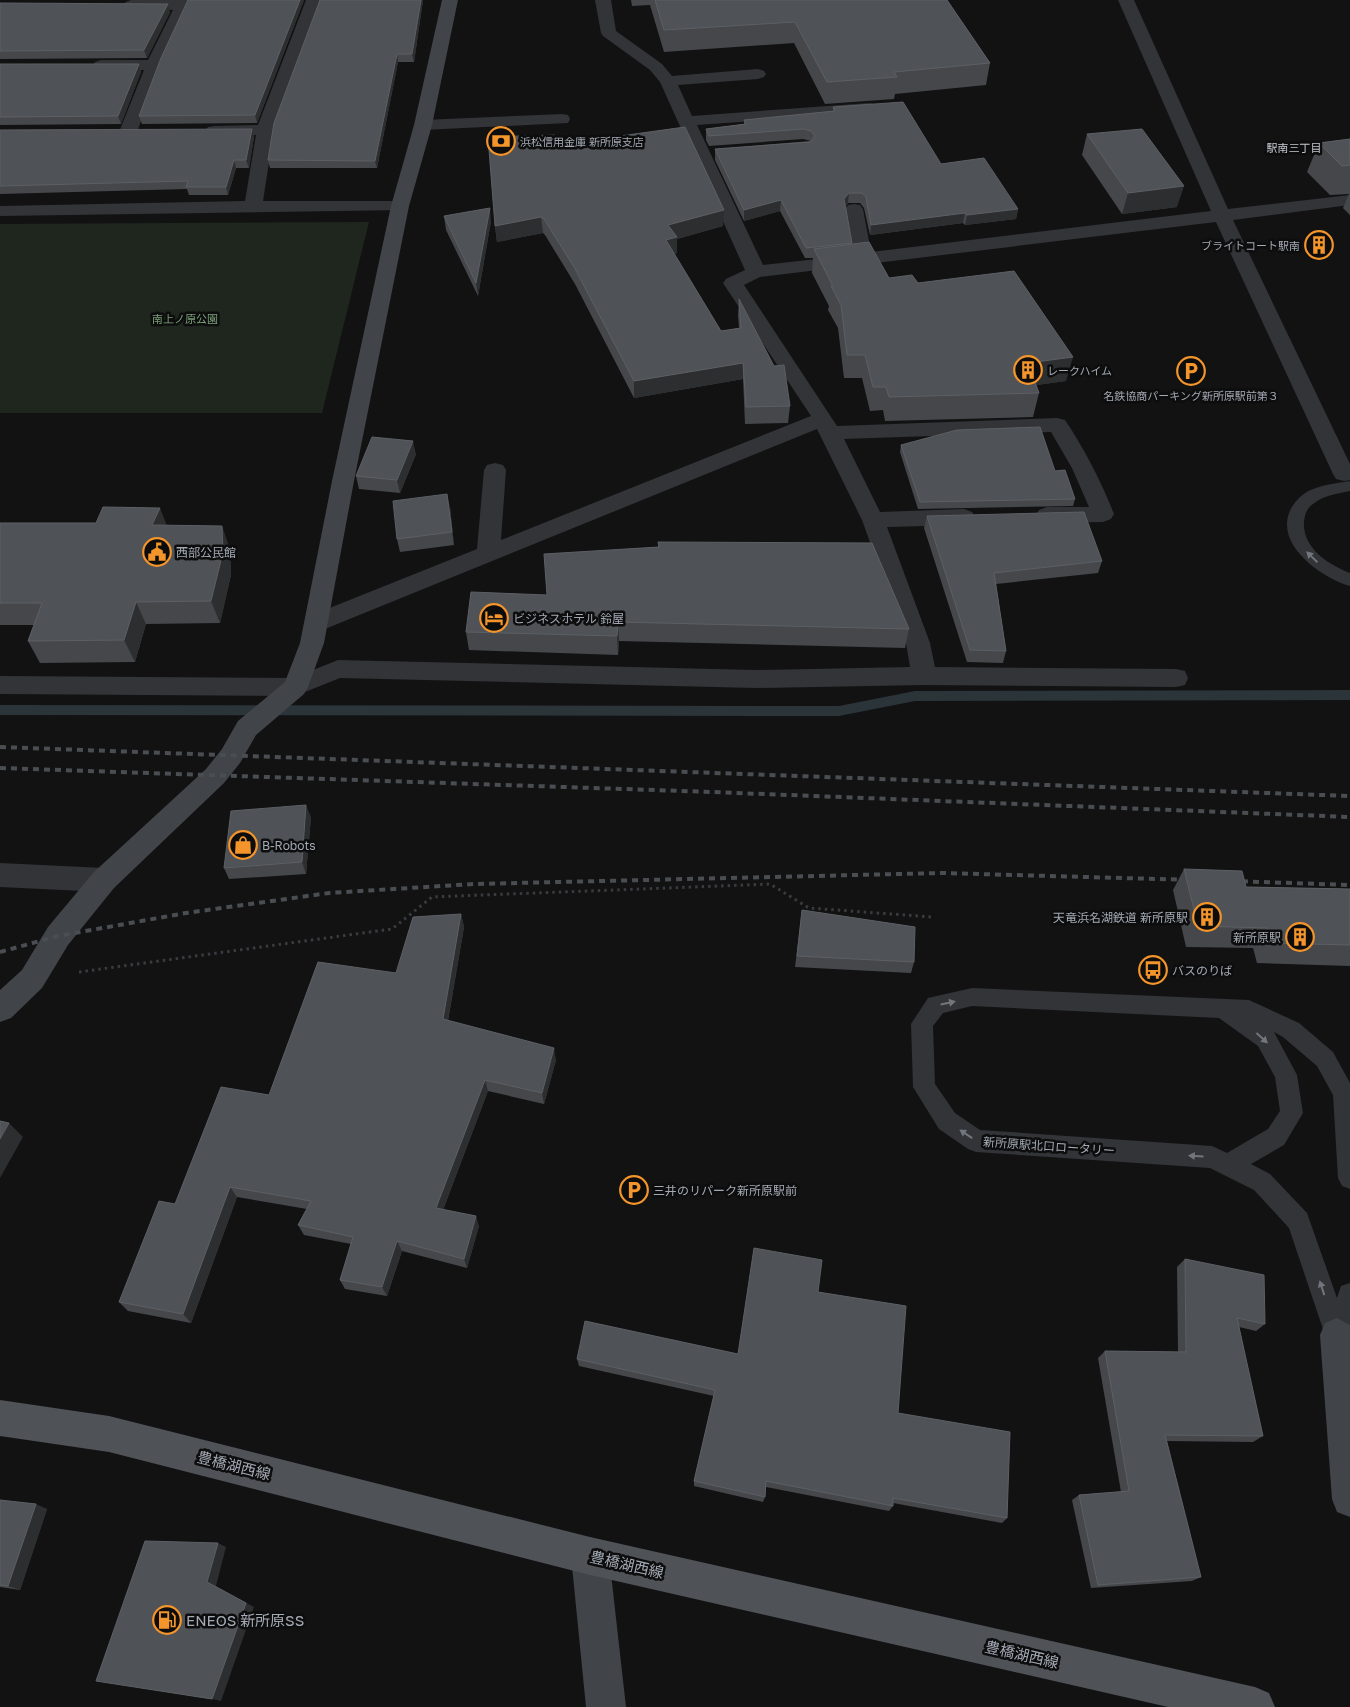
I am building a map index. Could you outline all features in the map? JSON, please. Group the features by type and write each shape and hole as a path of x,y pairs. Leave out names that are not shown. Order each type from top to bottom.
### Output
{"main road":[{"name":"豊橋湖西線","path":"0,1418 109,1434 590,1556 1254,1707"}],"street":[{"path":"253,206 265,130 314,0"},
{"path":"293,689 312,643 345,471 400,206 423,125 450,0"},
{"path":"603,0 609,33 656,67 668,81 756,272"},
{"path":"1126,0 1222,216 1344,481"},
{"path":"115,5 184,3 154,65 128,132"},
{"path":"87,65 154,65"},
{"path":"668,81 758,74"},
{"path":"687,121 885,107"},
{"path":"423,125 562,119"},
{"path":"196,131 265,130"},
{"path":"108,132 147,131"},
{"path":"702,154 720,152"},
{"path":"924,676 918,643 873,520 826,426 733,283 756,272 1350,200"},
{"path":"0,211 253,206 400,206"},
{"path":"854,209 863,260"},
{"path":"316,624 488,555 826,426 1057,425 1067,440 1096,496 1102,514 1023,516"},
{"path":"488,555 495,470"},
{"path":"873,520 983,517"},
{"path":"0,1009 32,979 58,936 104,880 214,776 231,756 249,726 293,689 338,669 756,679 924,676 1176,678"},
{"path":"0,685 293,689"},
{"path":"0,875 104,880"},
{"path":"1343,1334 1350,1499"},
{"path":"590,1556 606,1707"}],"lane":[{"path":"1344,481 1315,494 1301,504 1294,518 1296,534 1305,550 1322,566 1350,580"},
{"name":"新所原駅北口ロータリー","path":"1343,1334 1299,1221 1262,1182 1212,1157 976,1141 947,1121 924,1087 922,1024 936,1005 972,997 1249,1010 1291,1030 1325,1059 1344,1094 1350,1178"},
{"path":"1223,1009 1266,1039 1286,1075 1292,1113 1276,1137 1228,1165"},
{"path":"1343,1334 1350,1295"}],"path":[{"path":"32,979 392,928 432,897 770,884 808,908 932,916"}],"green space":[{"name":"南上ノ原公園","path":"369,222 322,413 0,413 0,224"}],"building":[{"path":"188,0 300,0 255,115 139,116 161,58"},
{"path":"320,0 421,0 412,54 397,54 375,161 268,160 274,123"},
{"path":"655,0 947,0 990,63 894,72 897,77 827,82 795,22 664,30"},
{"path":"0,3 168,4 144,50 0,51"},
{"path":"0,64 139,64 118,116 0,117"},
{"path":"903,102 941,164 984,158 1018,209 967,215 965,213 871,225 866,197 862,193 849,193 844,199 852,243 806,248 781,200 744,210 715,149 810,142 815,136 811,131 804,129 709,136 706,129 746,124 744,120 835,111 833,107"},
{"path":"685,127 724,210 668,225 677,237 666,240 721,331 741,328 739,299 774,366 784,365 790,406 746,407 743,363 634,381 574,267 544,219 541,217 495,226 488,137 554,135 555,145"},
{"path":"252,129 246,160 234,160 226,187 186,187 188,181 0,186 0,130"},
{"path":"1142,129 1184,186 1128,193 1087,134"},
{"path":"1350,139 1350,165 1342,166 1319,143"},
{"path":"490,208 476,283 444,216"},
{"path":"869,242 889,278 912,275 918,283 1014,271 1073,357 1028,363 1039,393 889,397 886,387 873,387 865,355 847,355 841,305 814,249"},
{"path":"1040,427 1055,471 1065,470 1075,499 920,502 901,445 957,430"},
{"path":"372,437 413,441 397,480 356,476"},
{"path":"447,494 452,532 397,539 393,501"},
{"path":"103,507 160,508 152,525 222,526 223,552 211,601 136,602 124,640 28,641 42,603 0,603 0,523 96,523"},
{"path":"1084,512 1102,561 994,573 1006,651 970,650 927,516"},
{"path":"658,542 872,543 909,629 618,622 617,636 466,632 471,592 547,595 544,554 659,547"},
{"path":"306,805 302,862 224,868 231,811"},
{"path":"1184,869 1242,871 1246,887 1350,889 1350,945 1271,943 1267,928 1198,926"},
{"path":"802,910 915,927 914,962 797,956"},
{"path":"461,914 443,1019 554,1048 542,1093 485,1080 436,1208 476,1216 464,1259 397,1241 382,1287 340,1280 353,1237 298,1225 311,1201 230,1187 183,1314 119,1302 159,1201 175,1204 221,1087 269,1095 318,962 396,973 413,917"},
{"path":"0,1121 9,1123 0,1139"},
{"path":"754,1248 822,1260 818,1292 906,1306 898,1413 1010,1432 1007,1518 893,1498 893,1506 766,1481 765,1497 694,1481 715,1390 577,1359 585,1321 738,1354"},
{"path":"1185,1259 1264,1275 1265,1324 1237,1318 1263,1436 1165,1435 1201,1577 1098,1585 1079,1495 1129,1491 1105,1351 1186,1352"},
{"path":"0,1500 36,1504 8,1586 0,1585"},
{"path":"145,1541 218,1543 207,1582 246,1603 212,1699 96,1681"}],"waterway":[{"path":"0,710 839,711 915,696 1350,695"}],"railway":[{"path":"0,747 1350,796"},
{"path":"0,768 712,792 1350,817"},
{"path":"0,952 58,936 186,913 329,893 474,884 942,873 1194,880"},
{"path":"1231,881 1350,885"}],"place":[{"name":"浜松信用金庫 新所原支店","path":"501,141"},
{"name":"ブライトコート駅南","path":"1319,245"},
{"name":"レークハイム","path":"1028,370"},
{"name":"名鉄協商パーキング新所原駅前第３","path":"1191,371"},
{"name":"西部公民館","path":"157,552"},
{"name":"ビジネスホテル 鈴屋","path":"494,618"},
{"name":"B-Robots","path":"243,845"},
{"name":"天竜浜名湖鉄道 新所原駅","path":"1207,917"},
{"name":"新所原駅","path":"1300,937"},
{"name":"バスのりば","path":"1153,970"},
{"name":"三井のリパーク新所原駅前","path":"634,1190"},
{"name":"ENEOS 新所原SS","path":"167,1620"}],"district":[{"name":"駅南三丁目","path":"1294,147"}]}
